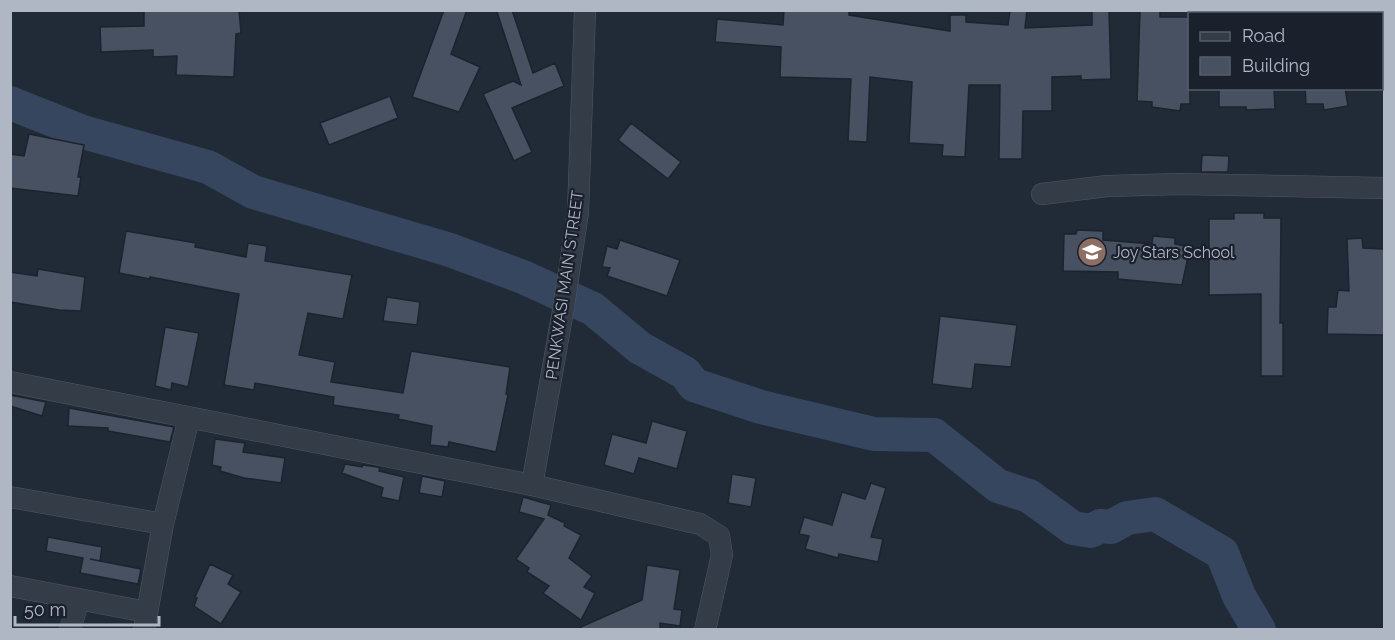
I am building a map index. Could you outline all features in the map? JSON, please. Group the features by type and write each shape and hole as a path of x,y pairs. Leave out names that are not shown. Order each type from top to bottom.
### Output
{"street":[{"name":"PENKWASI MAIN STREET","path":"532,485 578,212 585,10"},
{"path":"1042,194 1107,186 1180,184 1384,188"},
{"path":"10,382 532,485 700,524 719,536 722,555 705,630"},
{"path":"10,586 79,599 145,621 163,524 189,417"},
{"path":"10,497 163,524"},
{"path":"70,630 79,599"}],"building":[{"path":"144,10 239,10 241,33 236,34 234,77 176,75 177,56 153,57 153,50 101,52 100,27 144,26"},
{"path":"444,10 467,10 451,54 480,67 459,112 412,97"},
{"path":"512,10 533,73 555,63 564,86 512,108 532,152 514,161 483,94 513,81 521,85 497,12"},
{"path":"784,10 849,10 849,15 950,31 950,15 966,15 966,22 1008,25 1010,10 1027,10 1025,28 1092,25 1092,10 1109,10 1111,79 1081,80 1081,76 1052,77 1052,111 1023,111 1022,159 999,159 1000,85 969,85 965,157 942,156 943,145 909,143 912,82 870,77 867,142 848,141 851,79 780,77 781,47 715,42 717,19 783,25"},
{"path":"1140,10 1160,10 1160,17 1188,17 1190,104 1181,104 1180,111 1152,107 1152,102 1137,101"},
{"path":"1219,90 1274,90 1275,109 1246,110 1246,107 1219,107"},
{"path":"1305,90 1345,90 1348,106 1324,110 1323,104 1306,104"},
{"path":"390,96 398,118 329,145 320,123"},
{"path":"631,123 681,162 668,179 618,140"},
{"path":"29,134 84,145 78,177 81,177 78,196 10,188 10,154 24,156"},
{"path":"1202,155 1229,156 1228,172 1201,172"},
{"path":"1234,213 1264,213 1264,218 1281,218 1280,323 1283,323 1283,376 1261,376 1261,294 1209,295 1209,219 1234,219"},
{"path":"1077,230 1103,231 1103,240 1152,244 1153,236 1175,238 1175,244 1190,247 1182,285 1118,279 1118,272 1063,271 1064,234 1076,234"},
{"path":"126,231 196,243 195,247 246,257 248,243 267,246 265,261 352,275 343,319 308,313 299,355 335,362 331,382 403,393 411,351 510,367 506,394 508,395 496,452 449,442 448,447 430,445 432,426 398,419 399,415 333,405 334,397 255,383 254,390 224,385 239,294 119,273"},
{"path":"1362,238 1363,248 1384,249 1384,335 1327,334 1328,307 1336,307 1338,290 1349,291 1347,239"},
{"path":"620,240 680,260 667,296 607,276 610,268 602,267 607,246 617,249"},
{"path":"38,269 85,277 81,311 10,302 10,272 37,276"},
{"path":"387,297 420,302 417,325 383,321"},
{"path":"940,316 1017,325 1011,367 975,364 972,389 932,384"},
{"path":"165,327 199,333 188,387 172,383 171,390 155,386"},
{"path":"10,395 46,402 42,416 10,406"},
{"path":"69,408 174,427 170,442 108,431 108,428 68,426"},
{"path":"652,421 687,431 677,469 639,458 634,474 604,465 612,434 646,443"},
{"path":"215,439 245,443 243,452 285,458 281,483 244,478 220,471 221,467 212,465"},
{"path":"345,464 377,467 380,468 379,471 404,477 399,501 381,497 383,488 342,473"},
{"path":"732,474 756,478 751,507 728,503"},
{"path":"422,476 445,481 442,497 419,493"},
{"path":"871,483 886,488 871,537 883,539 878,562 839,554 838,558 805,549 809,536 799,534 804,517 832,525 842,492 865,499"},
{"path":"523,497 551,505 548,515 565,523 564,526 581,535 569,558 592,576 584,587 595,593 581,620 543,593 549,586 527,572 529,568 516,559 544,519 519,512"},
{"path":"48,537 102,547 100,561 141,569 138,584 80,573 83,558 46,551"},
{"path":"210,564 233,575 228,584 241,592 221,624 194,606 197,598 195,597"},
{"path":"647,565 680,570 674,609 682,610 680,626 660,623 660,630 574,630 642,600"}],"waterway":[{"path":"10,103 83,132 208,167 253,192 447,249 523,277 593,309 640,348 685,373 694,385 761,407 874,434 934,435 998,486 1029,496 1073,528 1091,531 1100,526 1111,527 1127,518 1155,514 1222,553 1239,596 1259,630"}],"place":[{"name":"Joy Stars School","path":"1092,252"}]}
